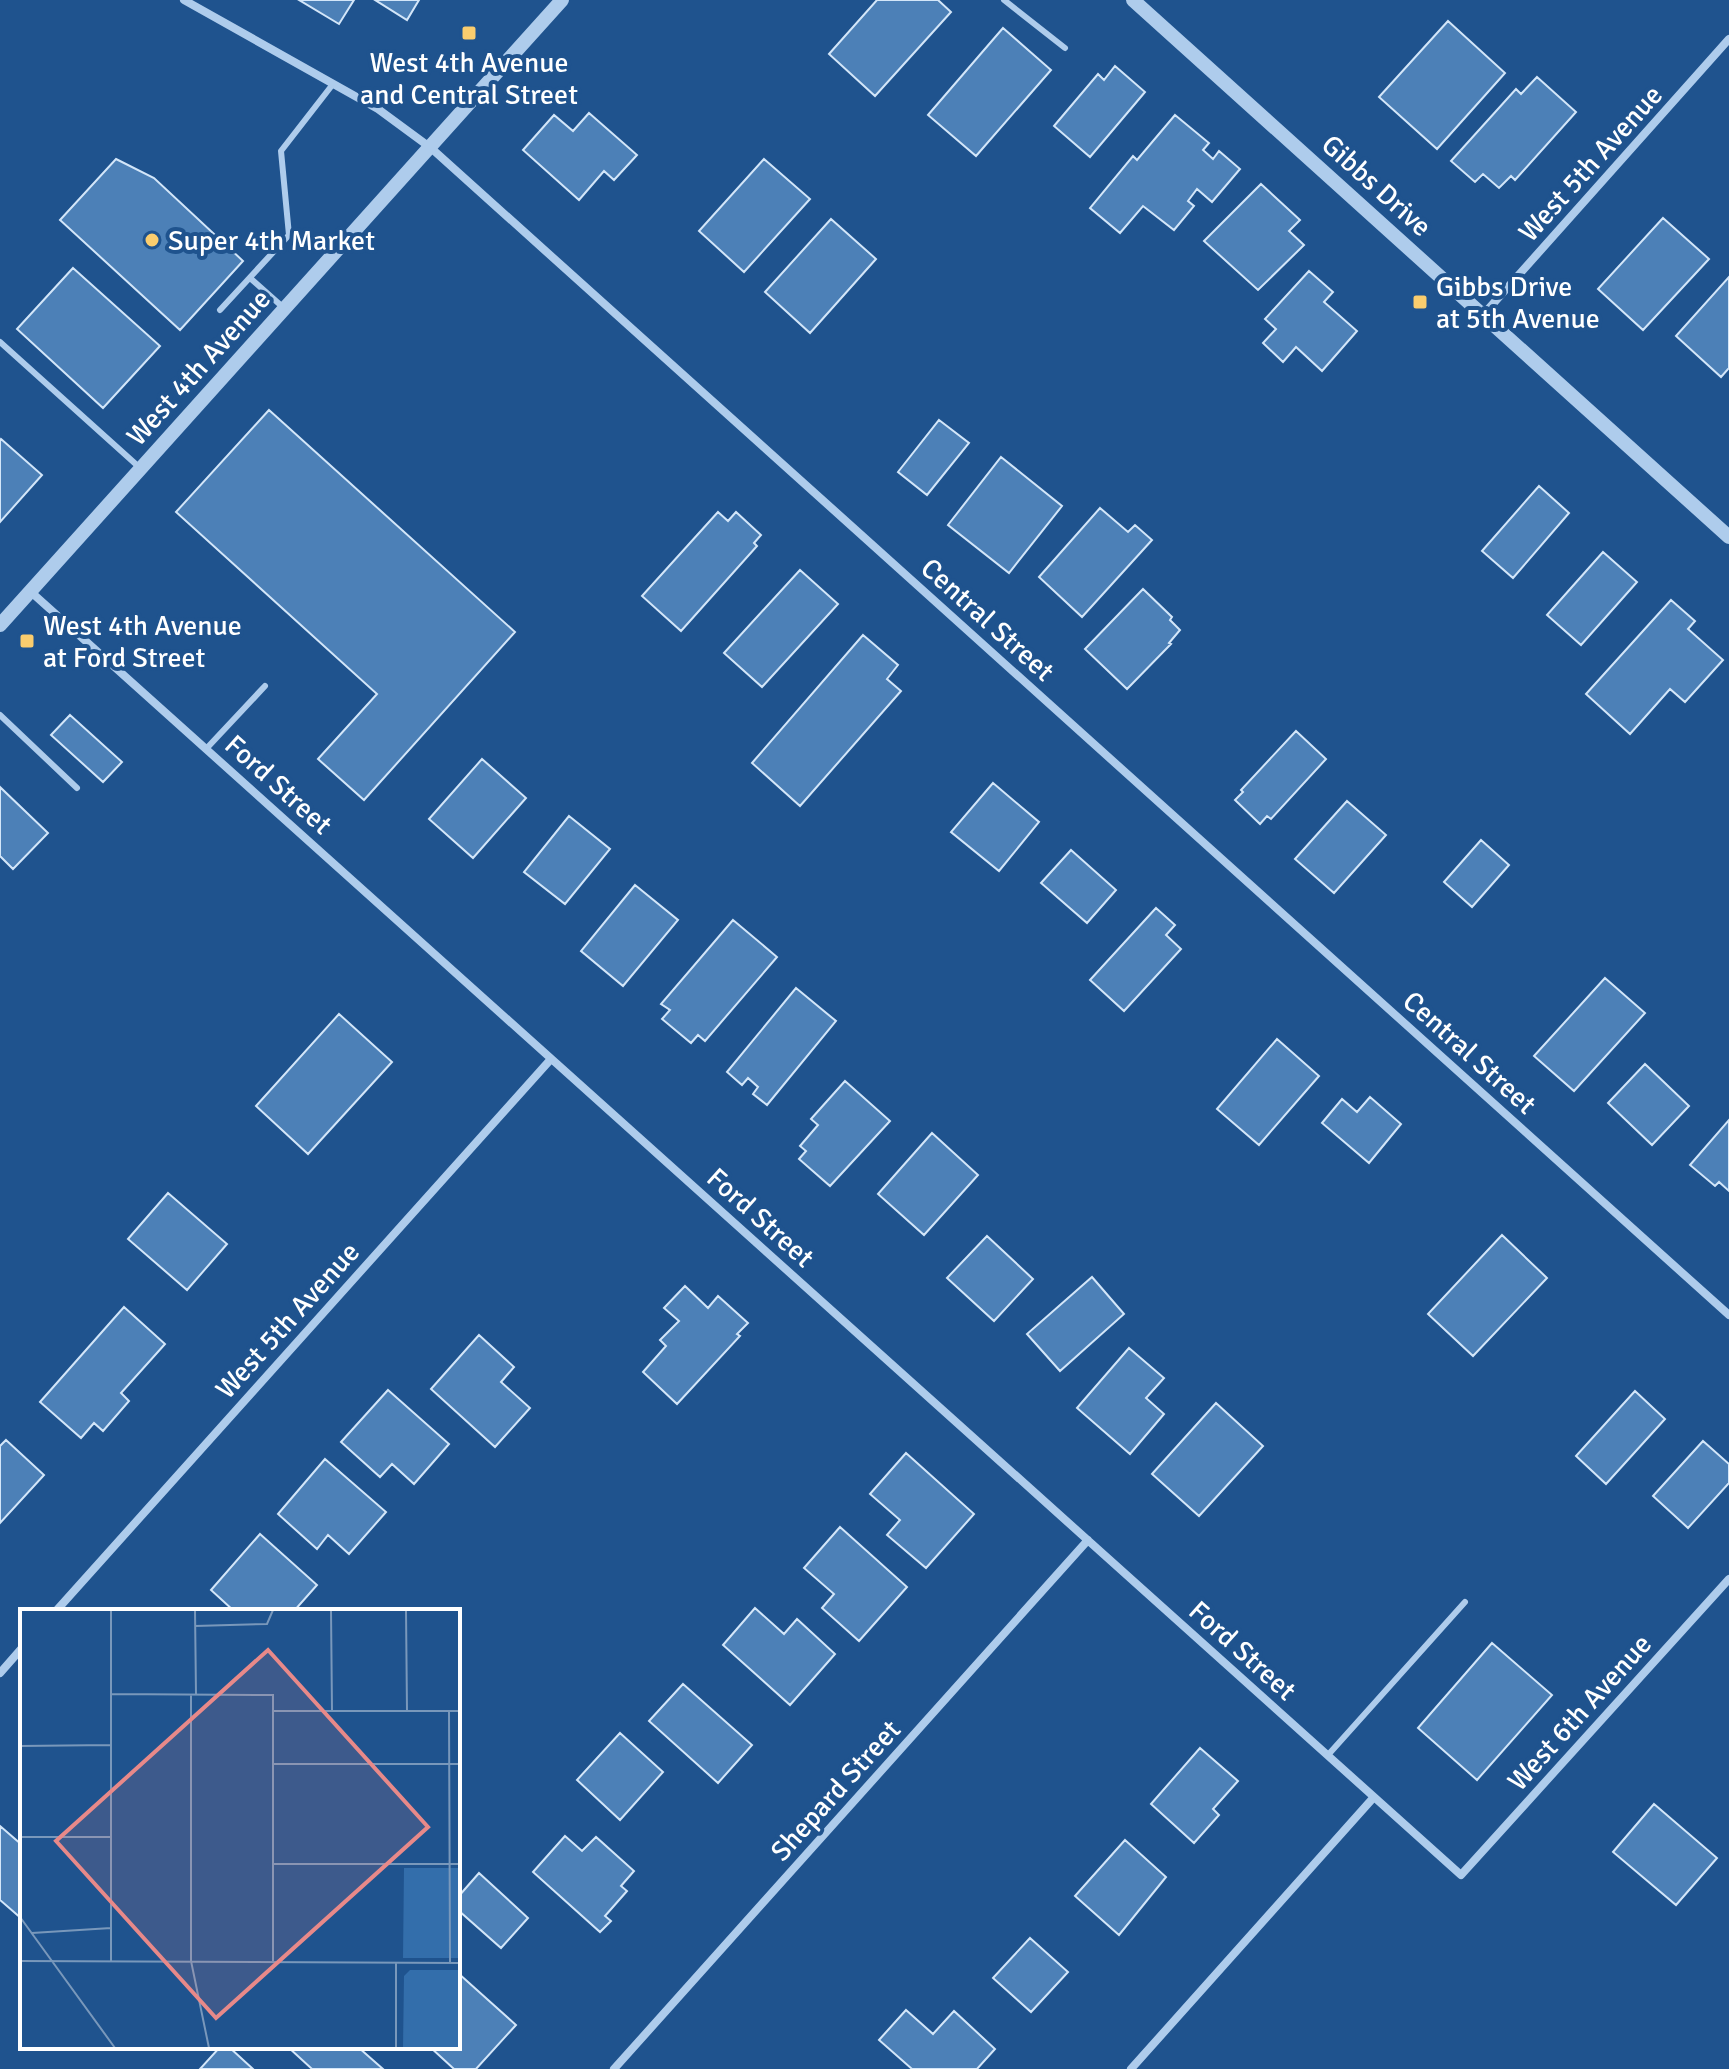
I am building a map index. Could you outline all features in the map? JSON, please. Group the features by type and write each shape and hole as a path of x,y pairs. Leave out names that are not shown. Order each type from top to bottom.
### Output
{"street":[{"name":"Central Street","path":"184,0 378,109 431,148 1729,1315"},
{"name":"West 4th Avenue","path":"0,625 562,0"},
{"name":"Gibbs Drive","path":"1133,0 1729,537"},
{"name":"West 5th Avenue","path":"1483,315 1729,39"},
{"name":"Ford Street","path":"31,592 1461,1875"},
{"name":"West 5th Avenue","path":"58,1609 551,1059"},
{"name":"Shepard Street","path":"614,2069 1088,1540"},
{"name":"West 6th Avenue","path":"1461,1875 1729,1579"},
{"path":"0,1673 20,1650"},
{"path":"1131,2069 1374,1797"}],"lane":[{"path":"1004,0 1065,48"},
{"path":"220,310 289,235 281,151 333,84"},
{"path":"250,278 285,309"},
{"path":"0,342 142,469"},
{"path":"206,749 265,686"},
{"path":"0,715 77,788"},
{"path":"1328,1755 1465,1602"}],"building":[{"path":"299,0 354,0 339,24"},
{"path":"375,0 419,0 407,20"},
{"path":"877,0 938,0 951,12 875,96 829,54"},
{"path":"1448,21 1505,73 1437,149 1379,97"},
{"path":"1003,28 1051,70 976,156 928,115"},
{"path":"1115,66 1145,92 1090,157 1054,126 1098,74 1104,80"},
{"path":"1537,77 1576,112 1515,180 1511,176 1499,188 1483,174 1475,182 1451,161 1516,89 1521,94"},
{"path":"589,113 637,155 614,180 604,171 579,200 523,150 554,115 573,131"},
{"path":"1175,115 1209,143 1203,150 1213,159 1219,151 1240,169 1212,202 1197,189 1188,201 1194,206 1174,230 1143,206 1120,233 1090,208 1133,156 1137,160"},
{"name":"Super 4th Market","path":"116,159 154,178 243,261 180,330 60,220"},
{"path":"764,159 810,199 744,272 699,231"},
{"path":"1261,184 1300,220 1289,231 1304,245 1258,290 1204,241"},
{"path":"1663,218 1709,259 1643,330 1598,289"},
{"path":"831,219 876,259 810,333 765,292"},
{"path":"73,268 160,346 103,408 17,329"},
{"path":"1309,271 1333,292 1324,302 1357,331 1322,371 1296,347 1283,362 1263,343 1276,329 1265,319"},
{"path":"1729,277 1729,368 1721,377 1676,336"},
{"path":"269,410 515,632 364,800 318,759 377,694 176,512"},
{"path":"939,420 969,443 927,495 898,472"},
{"path":"0,441 42,475 0,522"},
{"path":"1001,457 1062,506 1009,573 948,525"},
{"path":"1539,486 1569,513 1513,578 1482,551"},
{"path":"1100,508 1128,532 1135,525 1152,540 1082,617 1039,577"},
{"path":"718,512 728,521 736,512 761,535 754,543 757,546 681,631 642,596"},
{"path":"1603,552 1637,582 1581,645 1547,615"},
{"path":"800,570 838,604 762,687 724,653"},
{"path":"1143,589 1172,617 1170,620 1180,630 1171,644 1127,689 1085,649"},
{"path":"1671,600 1695,621 1688,629 1723,660 1685,702 1670,689 1630,734 1586,694"},
{"path":"863,635 898,665 887,679 901,691 800,806 752,763"},
{"path":"70,715 122,762 103,782 51,735"},
{"path":"1296,731 1326,759 1271,819 1267,816 1260,824 1235,800"},
{"path":"482,759 526,798 473,858 429,819"},
{"path":"993,783 1039,822 999,871 951,832"},
{"path":"0,787 48,833 13,869 0,856"},
{"path":"1347,801 1386,835 1334,893 1295,859"},
{"path":"569,816 610,849 565,904 524,872"},
{"path":"1481,840 1509,865 1472,907 1444,882"},
{"path":"1071,850 1116,890 1087,923 1041,883"},
{"path":"635,885 678,920 623,986 581,951"},
{"path":"1156,908 1175,925 1166,935 1181,949 1124,1011 1090,980"},
{"path":"733,920 777,957 705,1041 698,1035 691,1043 662,1019 670,1010 661,1004"},
{"path":"1605,978 1645,1013 1574,1091 1534,1056"},
{"path":"796,988 836,1021 767,1105 753,1094 758,1087 748,1078 742,1085 727,1072"},
{"path":"339,1014 392,1062 308,1154 256,1106"},
{"path":"1277,1039 1319,1076 1259,1145 1217,1109"},
{"path":"1645,1064 1689,1106 1652,1145 1608,1103"},
{"path":"845,1081 890,1121 830,1186 799,1159 806,1151 800,1146 818,1125 811,1119"},
{"path":"1370,1097 1401,1124 1369,1163 1322,1123 1342,1099 1357,1112"},
{"path":"1729,1120 1729,1191 1719,1182 1715,1186 1690,1165"},
{"path":"932,1133 978,1175 924,1235 878,1194"},
{"path":"168,1193 227,1244 187,1290 128,1239"},
{"path":"1502,1235 1547,1278 1473,1356 1428,1314"},
{"path":"987,1236 1033,1279 994,1321 947,1278"},
{"path":"1092,1277 1124,1314 1060,1371 1027,1334"},
{"path":"685,1286 708,1308 718,1296 748,1323 737,1334 740,1336 677,1404 643,1372 666,1346 660,1340 679,1321 664,1308"},
{"path":"124,1307 165,1344 121,1393 129,1401 103,1431 94,1423 81,1438 40,1402"},
{"path":"479,1335 514,1367 501,1382 530,1408 495,1447 431,1389"},
{"path":"1129,1348 1164,1378 1146,1398 1164,1414 1130,1454 1077,1408"},
{"path":"388,1390 449,1444 414,1484 392,1464 380,1477 341,1442"},
{"path":"1635,1391 1665,1419 1606,1484 1576,1456"},
{"path":"1216,1403 1263,1446 1199,1516 1152,1474"},
{"path":"6,1440 44,1475 0,1523 0,1446"},
{"path":"1703,1441 1729,1464 1729,1483 1688,1528 1653,1496"},
{"path":"906,1453 974,1514 926,1568 887,1535 900,1520 870,1494"},
{"path":"325,1459 386,1512 349,1554 328,1535 317,1549 278,1514"},
{"path":"840,1527 907,1587 859,1641 822,1608 834,1594 804,1568"},
{"path":"260,1534 317,1585 296,1609 232,1609 211,1590"},
{"path":"755,1608 784,1634 797,1619 835,1654 790,1705 723,1645"},
{"path":"1492,1643 1552,1695 1477,1780 1418,1728"},
{"path":"683,1684 752,1745 718,1783 649,1721"},
{"path":"620,1733 663,1772 620,1820 577,1780"},
{"path":"1200,1748 1238,1781 1213,1809 1219,1815 1194,1843 1151,1804"},
{"path":"1654,1804 1717,1858 1676,1905 1613,1852"},
{"path":"0,1826 20,1843 20,1917 0,1900"},
{"path":"565,1836 582,1851 596,1837 634,1871 621,1886 627,1891 605,1916 611,1921 600,1932 533,1872"},
{"path":"1125,1840 1166,1877 1119,1935 1075,1896"},
{"path":"479,1873 528,1918 501,1948 460,1912 460,1895"},
{"path":"1030,1938 1068,1972 1031,2012 993,1978"},
{"path":"460,1975 516,2025 476,2069 454,2069 432,2049 460,2049"},
{"path":"906,2010 933,2034 954,2011 995,2049 977,2069 912,2069 879,2040"},
{"path":"218,2049 231,2049 253,2069 200,2069"},
{"path":"290,2049 360,2049 383,2069 312,2069"}],"place":[{"name":"West 4th Avenue and Central Street","path":"469,33"},
{"name":"Super 4th Market","path":"152,240"},
{"name":"Gibbs Drive at 5th Avenue","path":"1420,302"},
{"name":"West 4th Avenue at Ford Street","path":"27,641"}]}
